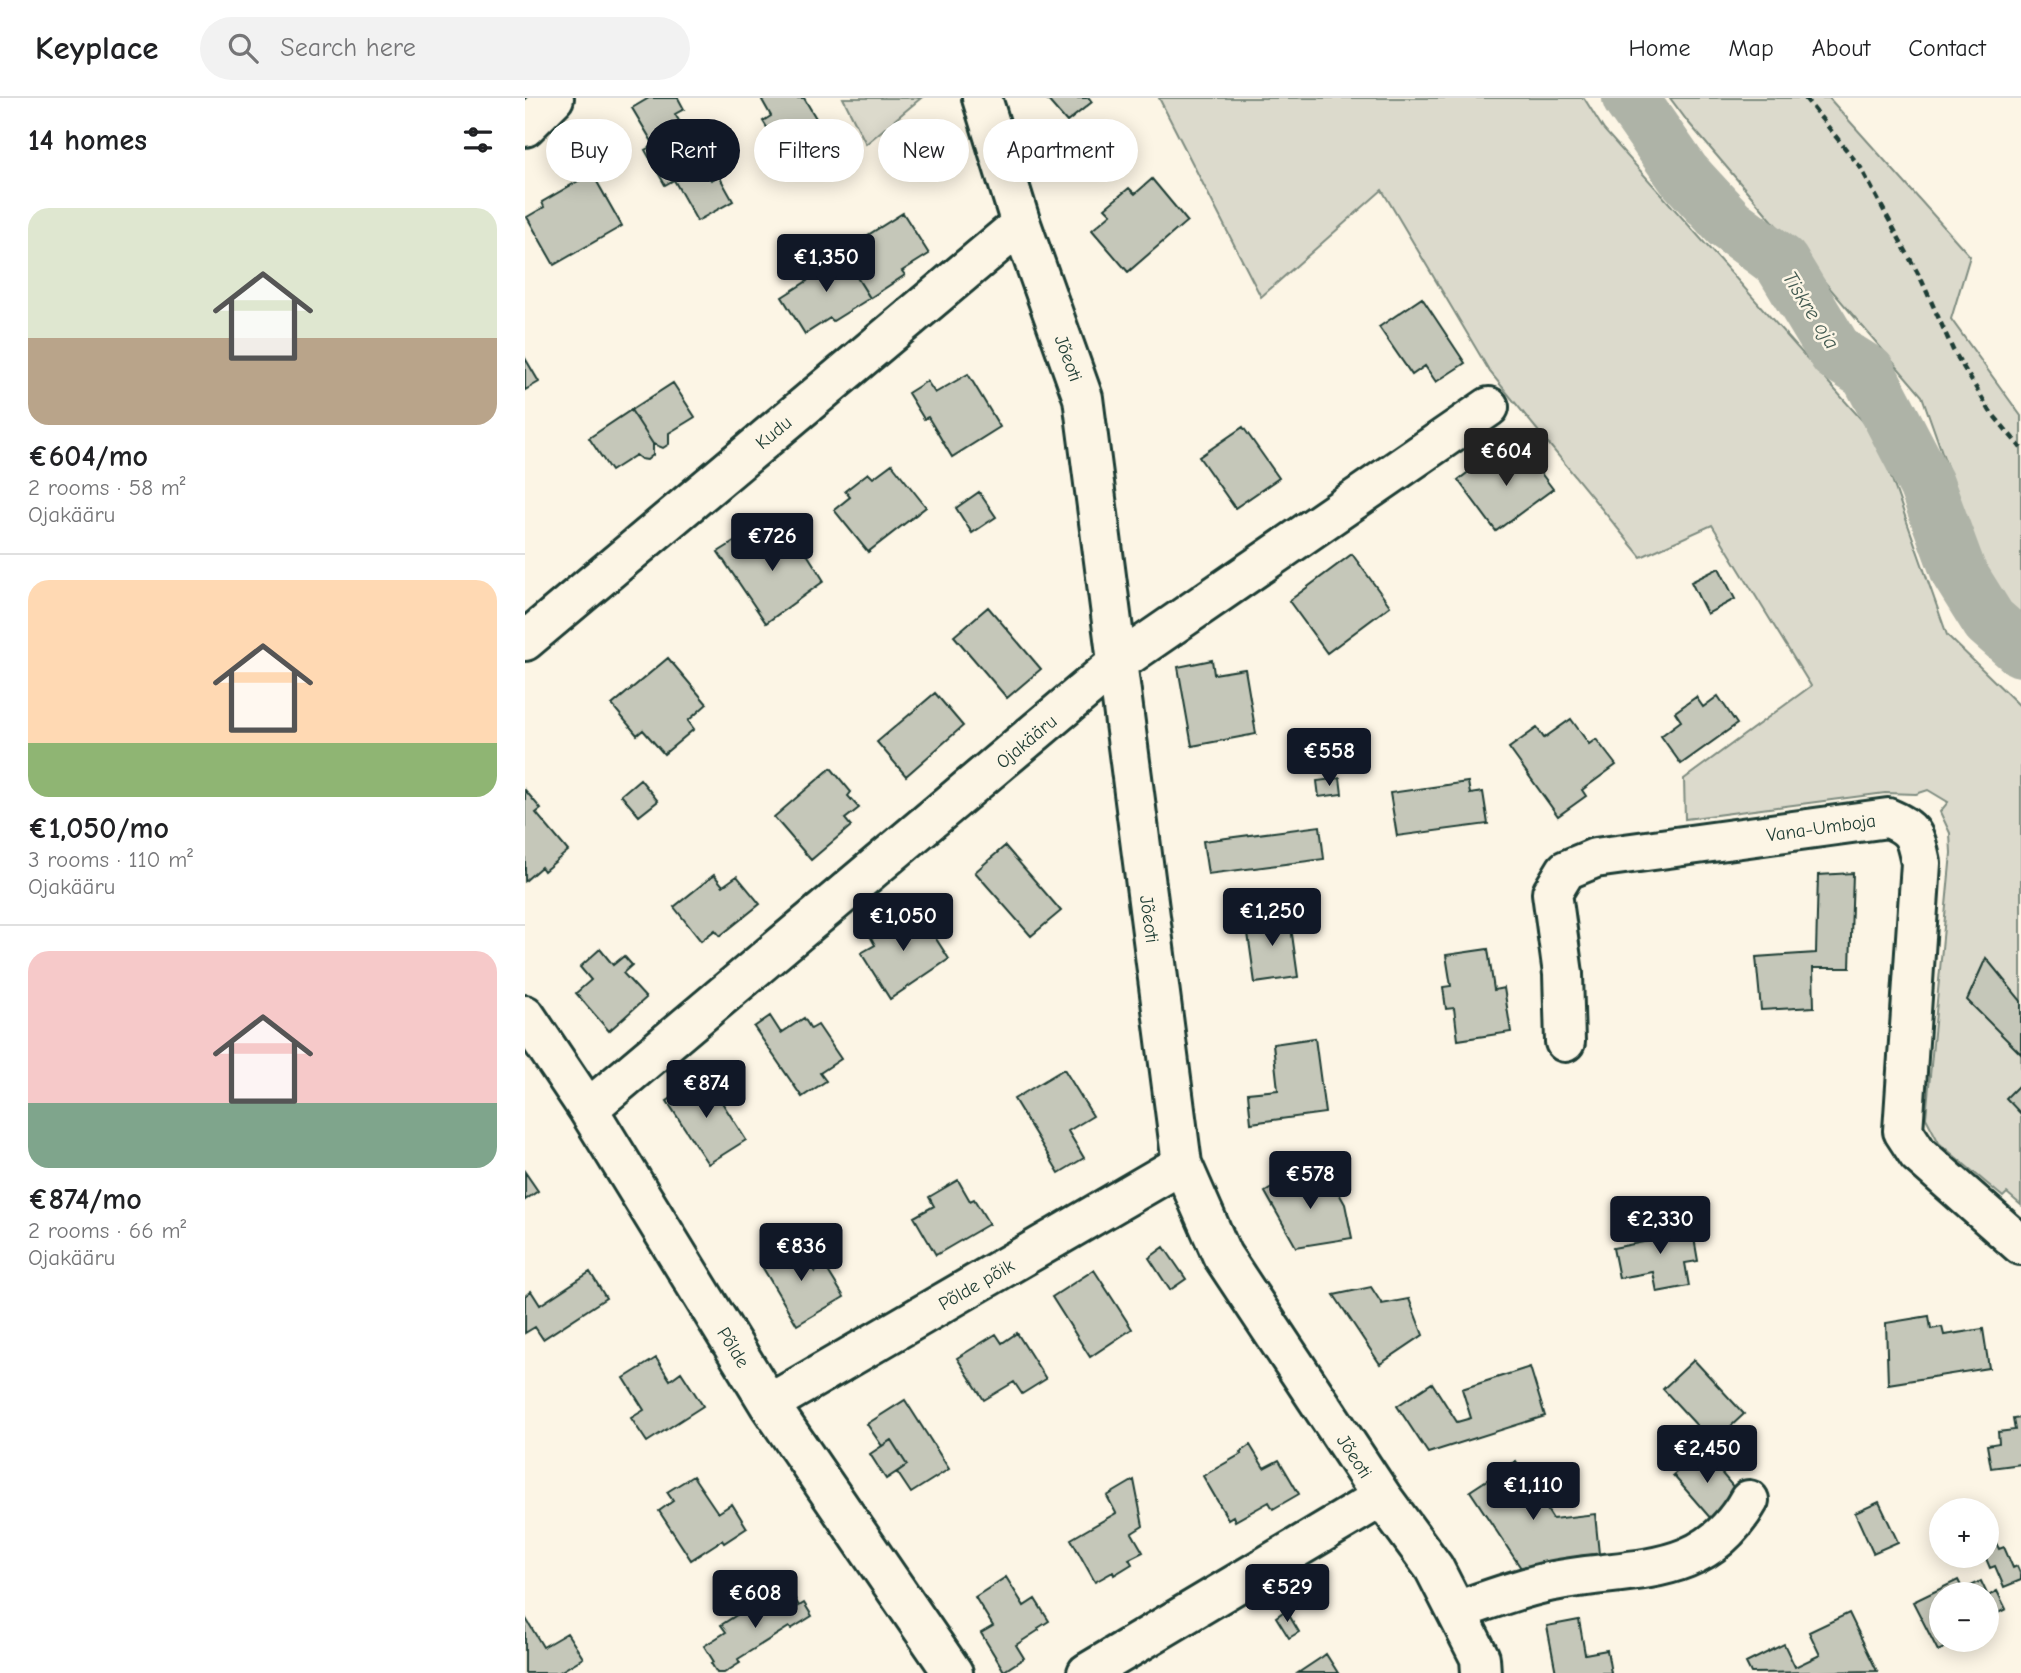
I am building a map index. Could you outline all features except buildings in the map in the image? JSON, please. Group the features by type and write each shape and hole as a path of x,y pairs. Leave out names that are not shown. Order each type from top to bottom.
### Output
{"street":[{"path":"525,127 554,98"},
{"name":"Jõeoti","path":"982,98 1021,224 1083,398 1182,1164 1222,1255 1382,1497 1434,1569 1480,1658 1481,1673"},
{"name":"Kudu","path":"525,641 1021,224"},
{"name":"Ojakääru","path":"588,1109 1116,664 1489,407"},
{"name":"Vana-Umboja","path":"1565,1042 1563,974 1552,893 1566,870 1595,858 1888,818 1905,825 1916,839 1921,863 1903,1131 1918,1154 2021,1245"},
{"name":"Põlde","path":"525,1015 588,1109 769,1404 953,1673"},
{"name":"Põlde põik","path":"769,1404 1182,1164"},
{"path":"1087,1673 1382,1497"},
{"path":"1456,1611 1544,1583 1665,1566 1712,1543 1737,1521 1749,1500"}],"path":[{"path":"1805,98 1861,168 1922,281 1953,350 1990,411 2021,448"}],"shaded area":[{"path":"843,98 921,98 896,119 878,119 878,134 866,144 864,119 854,119"},
{"path":"1159,98 1584,98 1604,130 1877,437 1947,635 2021,707 2021,1205 2007,1193 2003,1197 1939,1143 1926,1118 1951,853 1950,833 1940,812 1948,802 1928,790 1916,794 1885,793 1685,819 1684,779 1811,686 1712,525 1641,557 1490,372 1382,190 1261,297"},
{"path":"1670,98 1829,98 1970,256 1951,319 2021,416 2021,624 1995,602 1922,396"}],"waterway":[{"name":"Tiskre oja","path":"1630,98 1683,174 1729,224 1781,262 1836,353 1868,373 1926,484 1959,573 1989,621 2021,649"}]}
